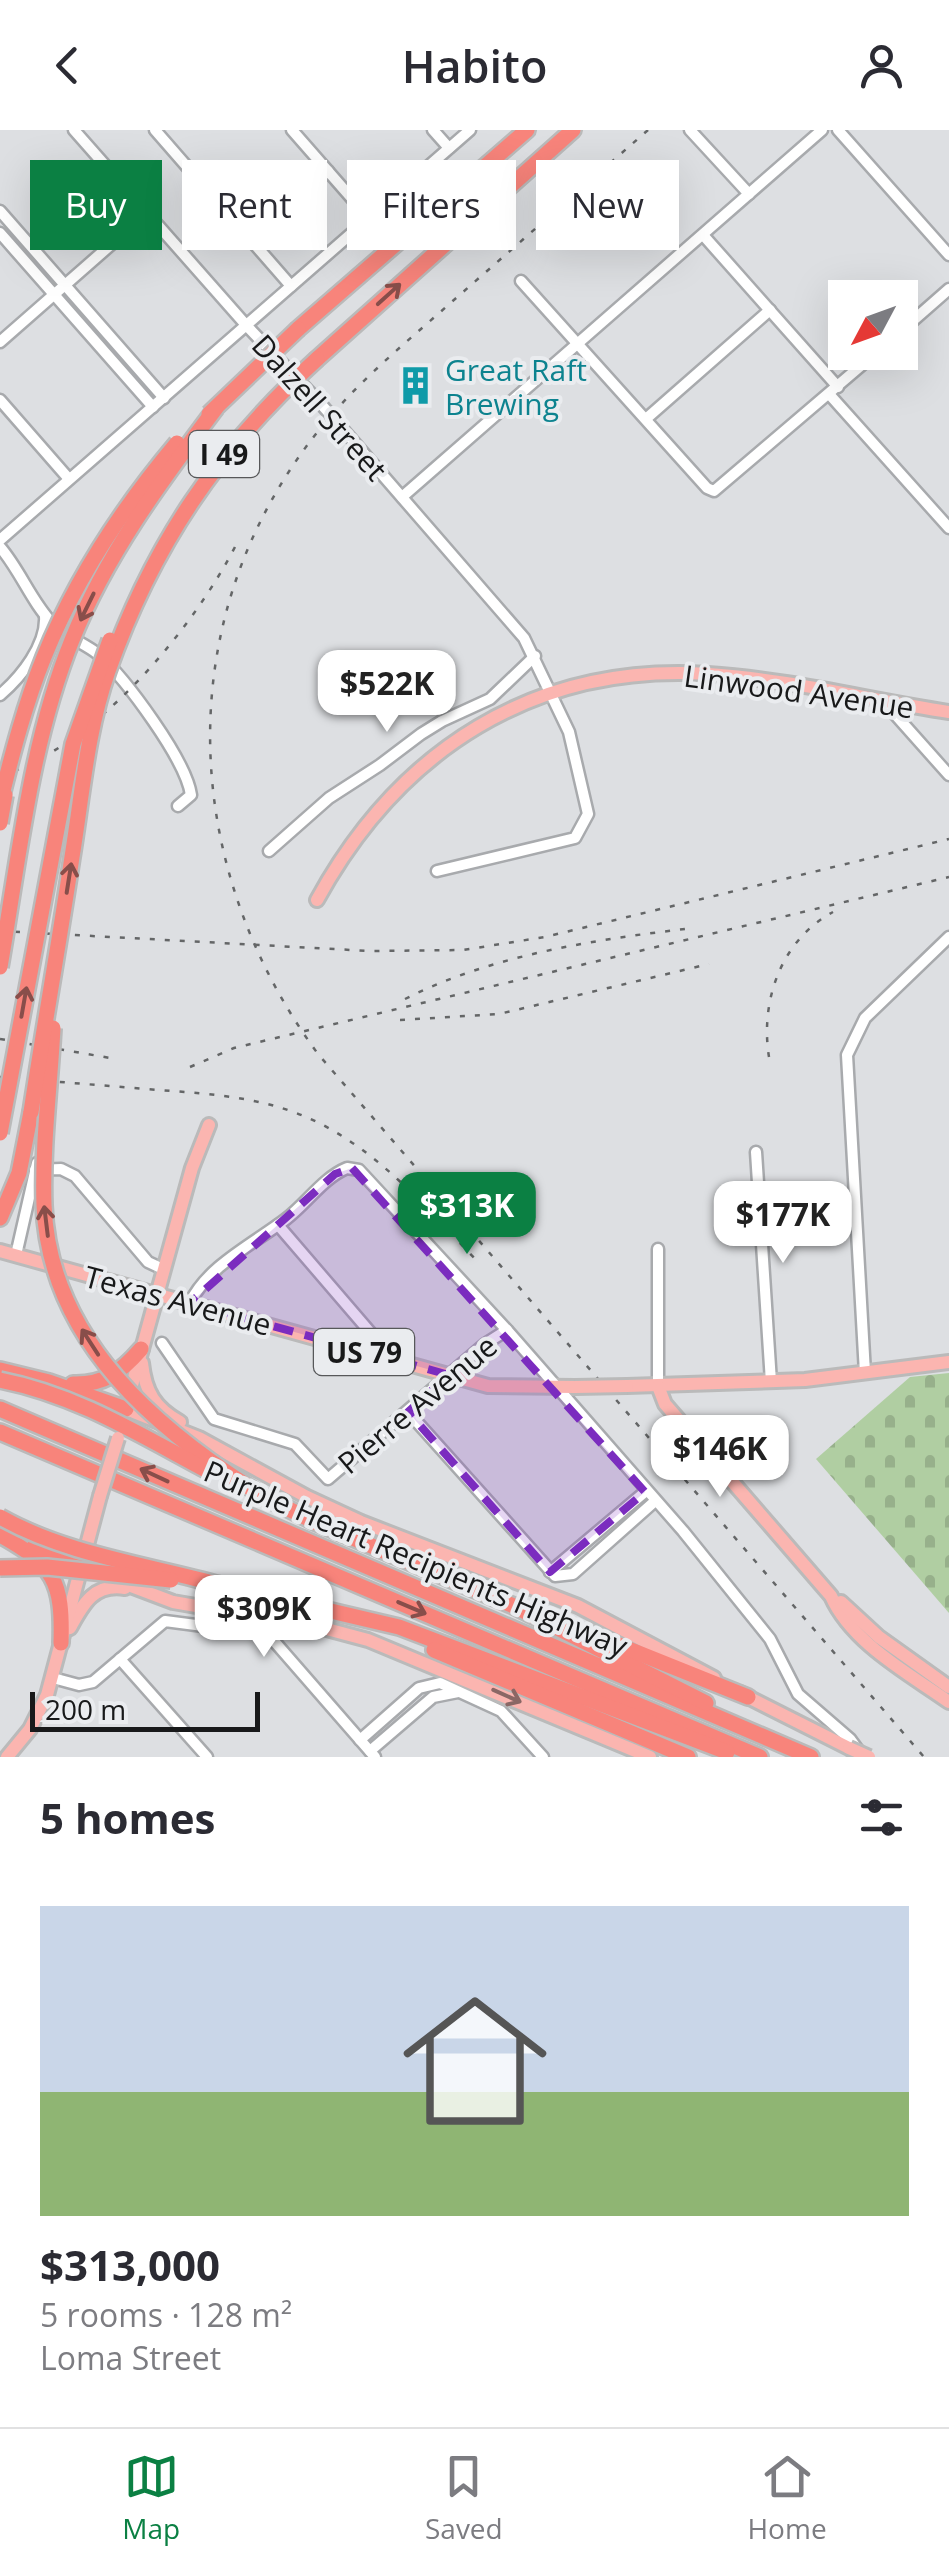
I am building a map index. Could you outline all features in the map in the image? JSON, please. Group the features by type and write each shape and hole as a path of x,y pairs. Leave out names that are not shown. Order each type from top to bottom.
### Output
{"highway":[{"name":"I 49","path":"216,408 298,329 527,130"},
{"name":"I 49","path":"154,566 210,472 252,421 573,130"},
{"path":"558,144 586,130"},
{"path":"0,803 45,653 90,568 142,487 185,434 216,408"},
{"path":"0,968 39,751 72,639 112,557 216,408"},
{"path":"0,1218 12,1194 26,1147 100,698 107,672 154,566"},
{"path":"0,1132 73,744 111,637 137,588 154,566"},
{"path":"0,824 12,757"},
{"path":"57,960 44,1205 50,1252 67,1301 94,1350 136,1400 195,1452 266,1498"},
{"path":"49,1382 99,1383 121,1371 141,1349"},
{"path":"0,1370 49,1382 126,1409"},
{"path":"0,1380 94,1409 229,1482 315,1522 516,1607 748,1697"},
{"name":"Purple Heart Recipients Highway","path":"0,1409 812,1757"},
{"name":"Purple Heart Recipients Highway","path":"0,1432 760,1757"},
{"path":"0,1517 64,1545 418,1634 740,1757"},
{"path":"1,1536 81,1567"},
{"path":"1,1536 38,1558 52,1574 60,1599 61,1643"},
{"path":"0,1568 117,1572 220,1586"},
{"path":"516,1607 812,1757"},
{"path":"318,1608 406,1638 688,1757"}],"main road":[{"name":"Linwood Avenue","path":"317,900 358,832 414,772 489,719 552,692 619,676 687,673 949,712"},
{"path":"7,1757 40,1712 52,1678 156,1294 192,1168 209,1125"},
{"name":"Texas Avenue","path":"0,1250 496,1388 627,1386 659,1378 770,1382 949,1362"},
{"path":"141,1349 146,1384 156,1404 233,1456"},
{"path":"659,1378 664,1404 831,1596 879,1637 949,1687"},
{"path":"126,1409 199,1438 361,1522 578,1606 866,1757"},
{"path":"81,1567 162,1598"},
{"path":"61,1643 83,1604 98,1590 114,1586 368,1640 650,1757"},
{"path":"831,1596 836,1609 863,1638 949,1702"}],"street":[{"name":"Dalzell Street","path":"74,130 100,160"},
{"path":"155,130 182,161"},
{"path":"292,130 347,193"},
{"path":"433,130 449,148"},
{"path":"435,160 470,130"},
{"path":"690,130 748,194"},
{"path":"402,497 822,130"},
{"path":"838,130 949,256"},
{"path":"0,211 164,398"},
{"name":"Dalzell Street","path":"162,230 504,613 535,656 552,692 569,732 587,810 582,829 575,838 437,871"},
{"path":"0,234 153,407"},
{"path":"703,235 770,310 949,528"},
{"path":"178,806 192,795 189,780 136,699 96,652 62,631 45,614 0,544 347,237"},
{"path":"0,342 104,250"},
{"path":"259,250 291,286"},
{"path":"521,281 707,488 714,491 857,370"},
{"path":"918,317 949,290"},
{"path":"647,418 770,310"},
{"path":"0,400 70,479"},
{"path":"0,695 22,671 43,636 45,614"},
{"path":"270,851 329,798 421,734 490,699 535,656"},
{"path":"884,702 949,775"},
{"path":"865,1373 847,1055 865,1018 949,937"},
{"path":"16,1255 42,1137"},
{"path":"756,1152 770,1382"},
{"path":"190,1303 220,1269 336,1174 352,1168 371,1181 683,1532 765,1632 798,1694 850,1738 866,1757"},
{"path":"35,1170 62,1170 75,1176 148,1262 164,1269"},
{"path":"278,1225 394,1360"},
{"path":"658,1249 659,1378"},
{"name":"Pierre Avenue","path":"162,1344 214,1418 295,1444 328,1479 506,1330"},
{"path":"408,1412 550,1572 561,1577 572,1574 654,1502"},
{"path":"550,1572 644,1492"},
{"path":"52,1678 88,1684 166,1621 265,1636 372,1754 433,1697 460,1692"},
{"path":"120,1659 207,1757"},
{"path":"360,1740 424,1685 446,1684 501,1711 544,1757"}],"highlighted area":[{"path":"352,1168 645,1492 550,1572 408,1412 449,1375 190,1303 335,1174"}],"green space":[{"path":"949,1373 949,1613 816,1459 910,1377"}],"railway":[{"path":"648,130 367,378 319,430 270,503 236,580 216,660 210,741 218,823 238,903 272,981 318,1054 924,1757"},
{"path":"0,776 71,740 138,681 195,612 237,543"},
{"path":"0,931 370,951 463,950 545,937 949,839"},
{"path":"190,1067 234,1048 949,877"},
{"path":"769,1057 768,1015 778,974 800,939 833,912"},
{"path":"405,999 506,961 578,945 685,929"},
{"path":"400,1020 499,1014 709,964"},
{"path":"0,1039 116,1059"},
{"path":"0,1077 225,1096 297,1113 364,1151 416,1197 480,1264"}],"place":[{"name":"Great Raft Brewing","path":"415,386"}]}
